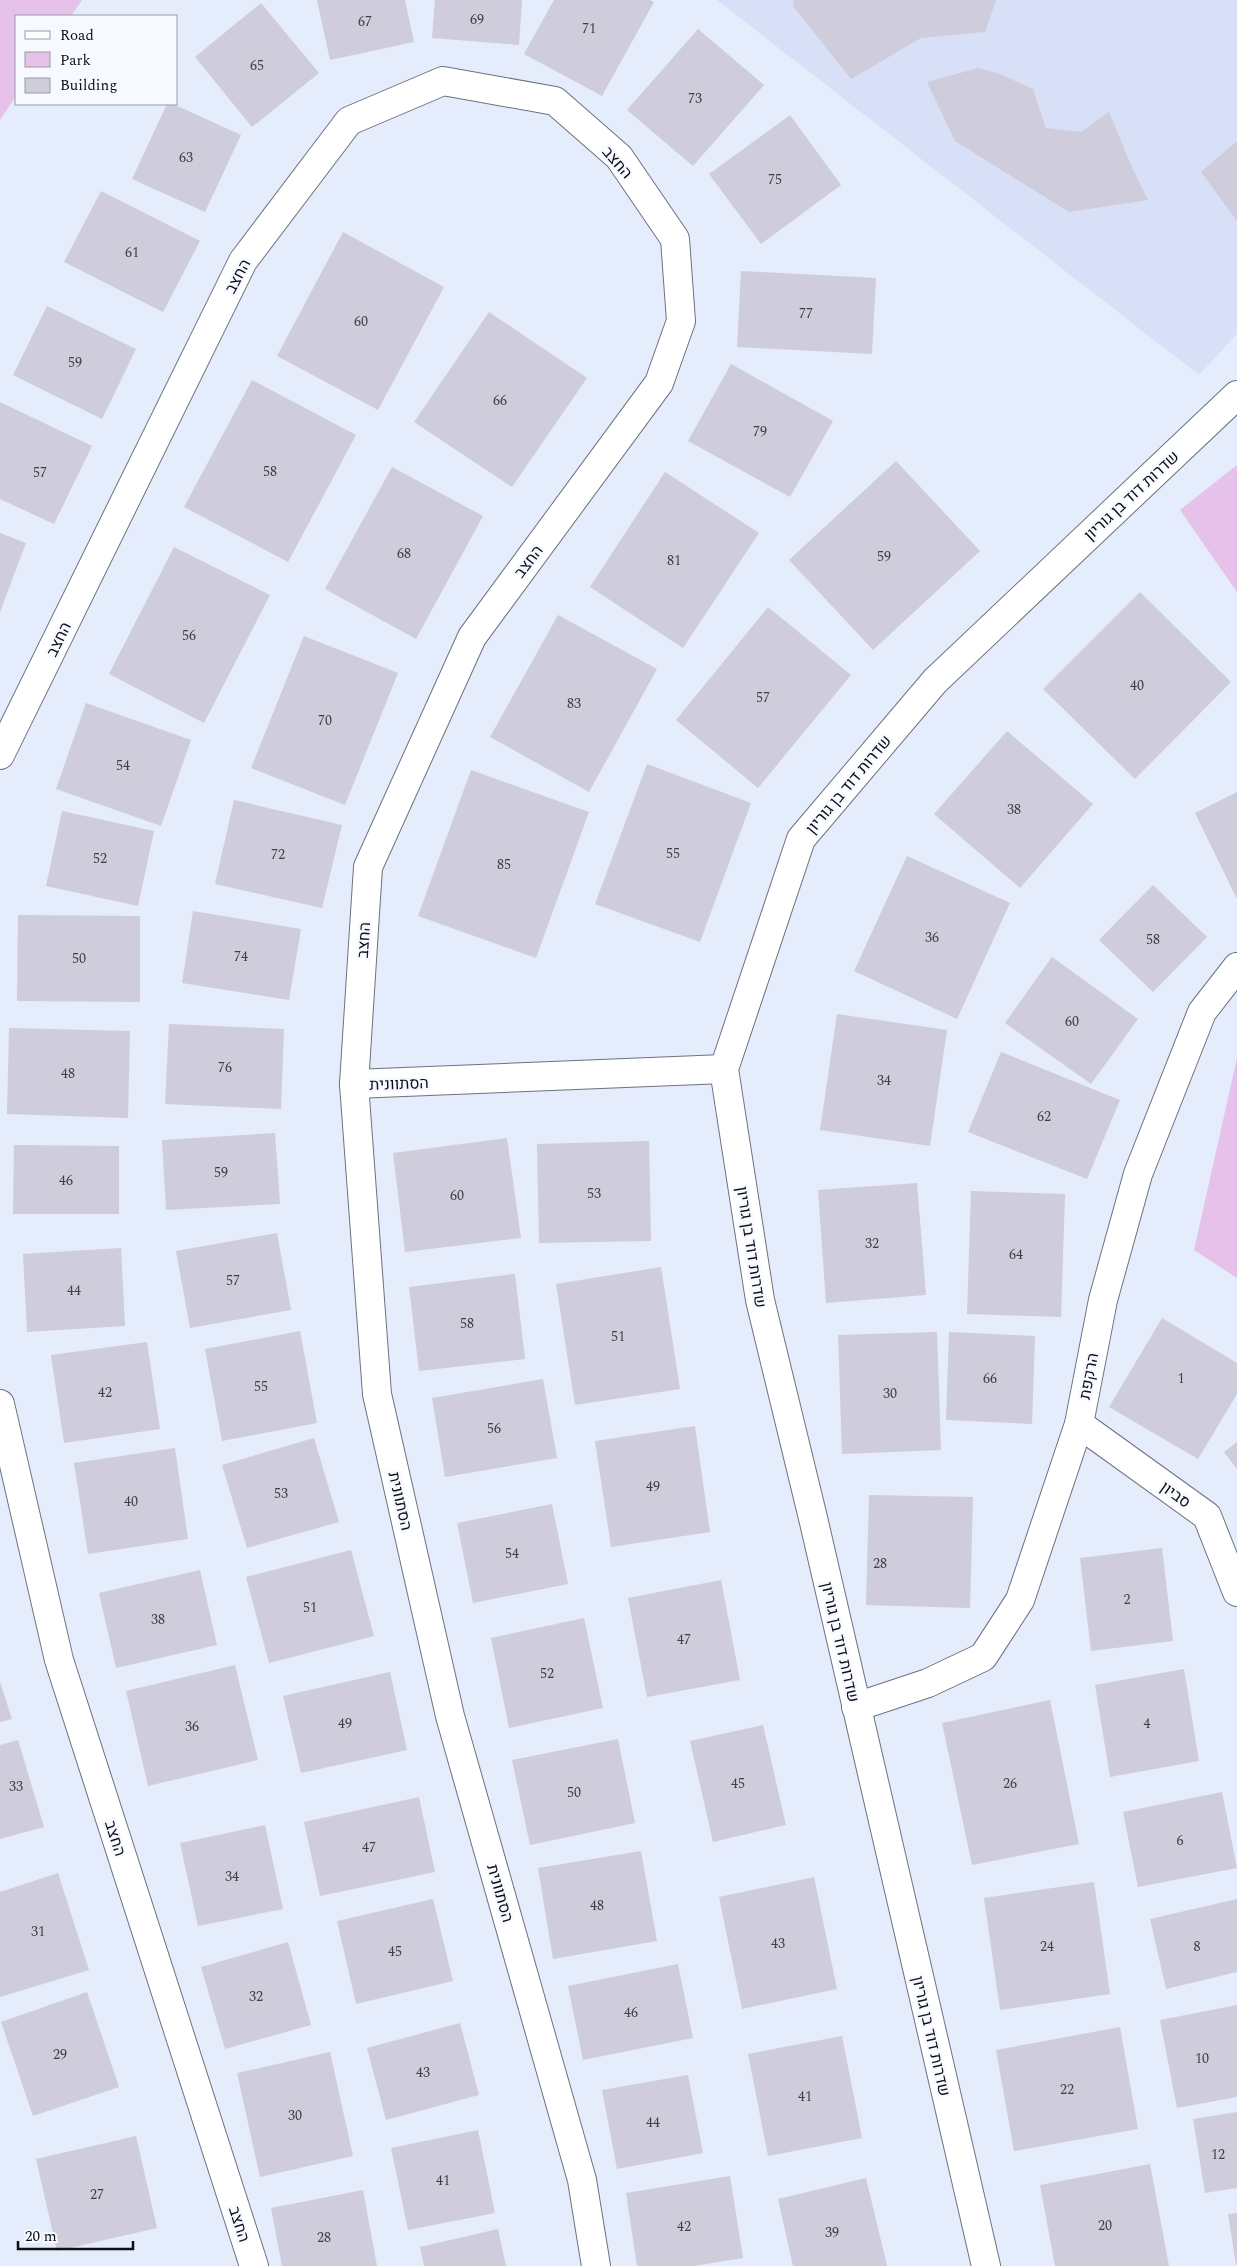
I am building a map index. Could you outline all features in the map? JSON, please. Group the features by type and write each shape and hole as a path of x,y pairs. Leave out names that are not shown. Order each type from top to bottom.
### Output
{"street":[{"name":"החצב","path":"0,755 243,262 349,121 443,82 555,101 619,157 675,239 681,320 660,384 472,637 368,867 354,1084"},
{"name":"שדרות דוד בן גוריון","path":"986,2266 760,1300 724,1069 801,839 935,682 1237,395"},
{"name":"הרקפת","path":"856,1707 928,1684 983,1657 1020,1600 1079,1424 1103,1300 1138,1174 1202,1012 1237,967"},
{"name":"הסתוונית","path":"596,2266 582,2180 450,1716 377,1394 354,1084 724,1069"},
{"name":"החצב","path":"0,1404 59,1660 254,2266"},
{"name":"סביון","path":"1079,1424 1207,1516 1237,1592"}],"shaded area":[{"path":"717,0 1237,0 1237,334 1199,375"}],"green space":[{"path":"0,0 82,0 72,15 15,15 15,98 0,120"},
{"path":"1237,465 1237,592 1180,510"},
{"path":"1237,1058 1237,1278 1194,1250"}],"building":[{"path":"317,0 405,0 414,42 330,60"},
{"path":"435,0 522,0 519,45 432,38"},
{"path":"554,0 650,0 654,2 602,96 524,54"},
{"path":"794,0 996,0 985,32 921,38 851,79 793,6"},
{"path":"261,3 319,73 252,127 195,57"},
{"path":"698,29 764,85 693,166 627,110"},
{"path":"978,68 1000,74 1033,89 1046,128 1081,132 1109,112 1148,200 1069,212 955,141 927,82"},
{"path":"167,105 175,105 241,135 205,212 132,179"},
{"path":"790,115 841,185 761,244 709,174"},
{"path":"1237,141 1237,221 1201,172"},
{"path":"101,191 200,241 163,312 64,262"},
{"path":"343,232 444,287 378,410 277,356"},
{"path":"741,271 876,278 872,354 737,347"},
{"path":"47,306 136,349 102,419 13,375"},
{"path":"489,312 587,378 512,487 414,422"},
{"path":"731,364 833,421 790,497 688,441"},
{"path":"252,380 356,435 288,562 184,507"},
{"path":"0,402 92,446 54,524 0,499"},
{"path":"896,461 980,551 873,650 789,560"},
{"path":"392,467 483,516 416,639 325,589"},
{"path":"665,472 759,533 683,648 590,587"},
{"path":"0,533 26,543 0,612"},
{"path":"174,547 270,595 204,723 109,674"},
{"path":"1140,592 1231,682 1135,779 1043,689"},
{"path":"768,607 851,675 758,788 676,720"},
{"path":"558,615 657,669 589,792 490,737"},
{"path":"304,636 398,673 345,805 251,768"},
{"path":"86,703 191,740 161,826 56,789"},
{"path":"1007,731 1093,804 1020,888 934,814"},
{"path":"647,764 751,803 700,942 595,904"},
{"path":"471,770 589,812 536,958 418,916"},
{"path":"1237,792 1237,899 1195,813"},
{"path":"234,800 342,825 322,908 215,884"},
{"path":"62,811 154,831 138,906 46,886"},
{"path":"907,856 1010,903 957,1019 854,971"},
{"path":"1153,885 1207,937 1153,992 1099,940"},
{"path":"193,911 301,929 289,1000 182,983"},
{"path":"18,915 140,916 140,1002 17,1001"},
{"path":"1052,957 1138,1019 1091,1084 1005,1023"},
{"path":"837,1014 947,1030 930,1146 820,1130"},
{"path":"169,1024 284,1029 281,1109 165,1104"},
{"path":"9,1028 130,1031 128,1118 7,1114"},
{"path":"1001,1052 1120,1100 1087,1179 968,1132"},
{"path":"275,1133 280,1204 166,1210 162,1140"},
{"path":"507,1138 521,1238 405,1252 393,1153"},
{"path":"649,1141 651,1241 539,1243 537,1144"},
{"path":"14,1145 119,1146 119,1214 13,1214"},
{"path":"917,1183 926,1295 826,1303 818,1190"},
{"path":"971,1191 1065,1194 1061,1317 967,1314"},
{"path":"277,1233 291,1310 190,1328 176,1251"},
{"path":"121,1248 125,1326 27,1332 23,1254"},
{"path":"661,1267 680,1389 575,1405 556,1284"},
{"path":"515,1274 525,1359 419,1371 409,1287"},
{"path":"1162,1318 1237,1363 1237,1394 1198,1459 1109,1407"},
{"path":"300,1331 317,1423 222,1441 205,1349"},
{"path":"937,1332 941,1450 842,1454 838,1335"},
{"path":"949,1332 1035,1336 1032,1424 946,1420"},
{"path":"147,1342 160,1429 64,1443 51,1355"},
{"path":"543,1379 557,1458 445,1477 432,1398"},
{"path":"695,1426 710,1532 611,1547 595,1441"},
{"path":"314,1438 339,1522 247,1548 222,1465"},
{"path":"1237,1442 1237,1469 1224,1452"},
{"path":"175,1448 188,1539 88,1554 74,1463"},
{"path":"869,1495 973,1497 970,1608 866,1605"},
{"path":"552,1504 568,1584 473,1603 457,1523"},
{"path":"1162,1548 1173,1641 1091,1651 1080,1558"},
{"path":"351,1550 374,1636 269,1663 246,1577"},
{"path":"200,1570 217,1645 116,1668 99,1593"},
{"path":"721,1580 740,1680 647,1697 628,1598"},
{"path":"584,1618 603,1708 509,1728 491,1638"},
{"path":"235,1665 258,1760 148,1786 126,1691"},
{"path":"1184,1669 1199,1761 1110,1777 1095,1685"},
{"path":"390,1672 407,1750 301,1773 283,1696"},
{"path":"0,1682 12,1719 0,1722"},
{"path":"1050,1700 1079,1844 972,1865 942,1723"},
{"path":"763,1725 786,1825 713,1842 690,1741"},
{"path":"618,1739 635,1823 530,1845 512,1760"},
{"path":"18,1740 44,1827 0,1839 0,1745"},
{"path":"1222,1792 1237,1868 1138,1887 1123,1812"},
{"path":"419,1797 435,1872 320,1896 304,1822"},
{"path":"265,1825 283,1909 198,1926 180,1843"},
{"path":"641,1851 657,1941 553,1959 538,1868"},
{"path":"58,1873 89,1970 0,1997 0,1892"},
{"path":"814,1877 837,1989 742,2009 719,1897"},
{"path":"1094,1882 1110,1994 1000,2010 984,1898"},
{"path":"433,1899 453,1981 356,2004 337,1921"},
{"path":"1237,1899 1237,1972 1166,1989 1150,1919"},
{"path":"288,1942 311,2025 225,2049 201,1967"},
{"path":"678,1964 693,2038 583,2060 568,1986"},
{"path":"87,1992 119,2087 33,2116 1,2022"},
{"path":"1237,2005 1237,2097 1177,2108 1160,2020"},
{"path":"460,2023 479,2095 386,2120 367,2048"},
{"path":"1120,2027 1138,2129 1014,2151 996,2050"},
{"path":"842,2036 862,2138 768,2156 748,2054"},
{"path":"330,2052 353,2156 260,2177 237,2073"},
{"path":"688,2075 703,2153 617,2169 602,2090"},
{"path":"1237,2112 1237,2188 1205,2193 1193,2119"},
{"path":"478,2130 495,2213 408,2230 391,2148"},
{"path":"136,2136 157,2228 57,2251 36,2159"},
{"path":"1150,2164 1169,2266 1055,2266 1040,2185"},
{"path":"730,2176 743,2258 693,2266 637,2266 626,2193"},
{"path":"866,2178 887,2266 793,2266 778,2199"},
{"path":"363,2190 377,2266 282,2266 271,2208"},
{"path":"1237,2213 1237,2265 1236,2265 1228,2214"},
{"path":"498,2229 506,2266 424,2266 420,2247"}]}
